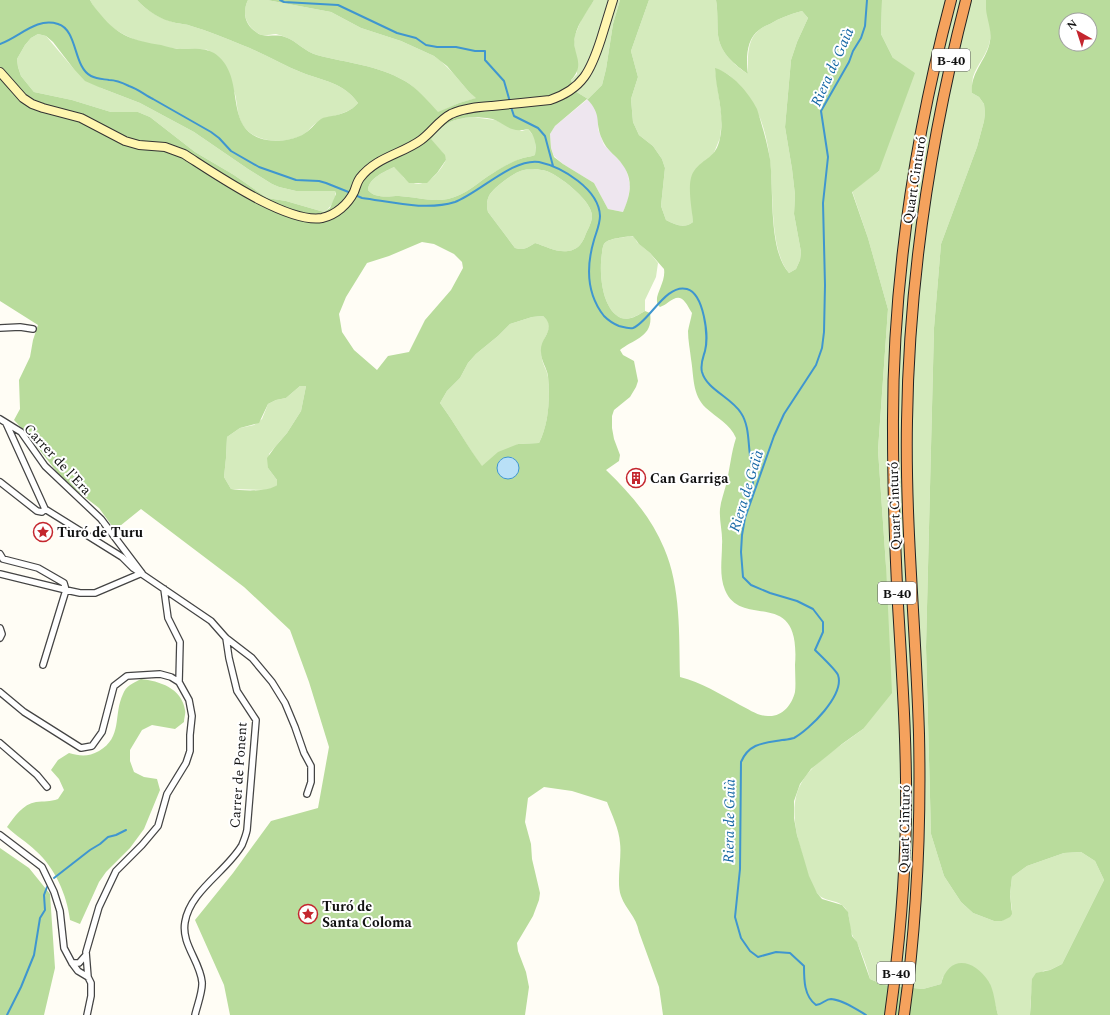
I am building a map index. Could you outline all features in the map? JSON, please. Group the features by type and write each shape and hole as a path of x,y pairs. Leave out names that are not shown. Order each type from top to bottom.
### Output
{"highway":[{"name":"Quart Cinturó","path":"890,1015 900,930 905,864 906,788 895,539 893,428 897,318 908,212 915,169 924,117 951,0"},
{"name":"Quart Cinturó","path":"904,1015 914,931 919,844 920,769 908,516 907,423 910,329 916,261 928,171 951,60 966,0"}],"street":[{"path":"0,72 23,98 32,104 81,118 125,141 139,145 155,145 175,150 256,198 289,213 312,218 322,218 341,209 351,197 360,178 373,165 421,140 436,125 451,114 473,107 550,100 567,93 579,84 593,63 613,0"},
{"path":"0,328 20,327 33,329"},
{"name":"Carrer de l'Era","path":"0,419 20,432 45,466 101,519 142,573"},
{"path":"6,423 45,509 122,557 133,568 211,621 226,638 252,658 272,682 285,703 296,727 304,753 310,766 311,782 307,794"},
{"path":"0,483 37,511 42,512 45,509"},
{"path":"0,554 3,558 38,568 64,583 66,590 43,665"},
{"path":"0,574 80,593 95,593 142,573"},
{"path":"86,1015 91,996 91,983 88,977 86,952 99,907 116,871 142,845 158,826 167,794 186,764 190,751 192,716 189,700 180,682 180,642 168,618 164,589"},
{"path":"0,628 2,634 0,638"},
{"name":"Carrer de Ponent","path":"195,1015 202,983 198,968 184,936 184,923 188,909 196,898 224,868 242,845 248,823 256,720 237,691 226,638"},
{"path":"0,692 24,712 81,748 92,746 102,732 114,686 127,676 160,674 171,677 180,682"},
{"path":"0,743 36,775 47,787"},
{"path":"0,835 42,867 54,892 60,911 64,948 78,971 88,977"},
{"path":"72,963 79,963 86,955"}],"shaded area":[{"path":"588,99 598,115 598,129 604,145 625,166 630,185 628,200 623,212 608,209 594,183 563,164 554,156 551,148 550,134 555,126"}],"green space":[{"path":"0,0 90,0 107,22 121,33 135,39 174,48 202,49 214,53 224,63 230,75 239,115 244,126 253,135 267,140 280,141 298,137 307,132 321,119 346,112 358,103 352,96 340,87 295,70 250,48 189,25 165,20 145,8 137,0 248,0 245,9 247,22 252,29 259,34 266,36 281,36 293,41 313,54 384,71 414,87 438,112 476,98 447,66 434,56 401,41 361,28 331,12 267,0 594,0 576,31 574,42 578,58 578,68 576,74 571,80 575,91 588,99 602,85 613,24 620,0 649,0 631,51 638,77 631,99 633,122 639,135 653,146 662,159 665,168 661,206 666,220 683,226 693,222 690,182 694,171 713,154 718,145 721,129 721,112 715,68 728,74 734,79 757,109 770,159 775,235 782,263 789,273 796,269 800,260 801,252 794,214 795,195 785,127 791,60 808,18 802,11 781,18 760,29 749,44 747,62 748,74 729,58 719,41 716,0 882,0 881,34 893,58 915,73 879,171 852,192 868,238 888,309 878,450 886,566 892,693 863,729 811,769 800,784 794,801 794,818 797,835 809,876 817,893 822,899 842,905 848,912 852,936 857,942 870,979 884,985 923,989 941,984 945,974 950,968 956,964 962,963 976,968 989,982 998,1015 663,1015 659,987 638,926 621,896 619,884 619,838 615,822 607,802 572,791 544,787 528,798 525,822 531,844 532,859 540,893 533,916 517,943 529,987 525,1015 230,1015 224,985 195,920 233,873 271,821 318,808 329,747 309,682 290,630 244,587 141,509 115,530 99,508 64,481 14,420 20,409 19,380 30,357 33,340 38,325 0,301","holes":["38,34 46,36 53,42 85,81 140,103 194,132 272,184 296,191 335,191 336,194 330,208 324,212 286,201 267,198 234,175 195,152 150,117 138,112 111,112 72,100 34,92 21,76 18,67 17,59 31,38","587,99 597,114 603,142 623,165 629,177 630,190 623,212 608,209 594,183 554,157 551,148 550,134 555,126","472,117 490,118 510,128 518,130 528,129 533,135 535,141 535,155 510,163 461,195 448,199 436,200 399,196 378,196 374,195 368,190 374,179 394,167 409,183 427,183 437,173 446,160 445,155 431,139 444,126 459,119","536,169 547,171 576,191 587,204 591,210 592,219 579,246 568,251 560,251 535,243 523,249 515,248 488,212 488,198 496,187 515,173","633,236 664,269 664,278 657,298 657,303 659,306 663,306 672,300 679,298 686,303 692,313 688,334 693,379 698,397 706,408 727,425 736,438 720,509 722,579 725,590 733,602 744,608 769,612 780,616 789,625 794,640 795,692 789,706 782,712 773,716 757,714 703,685 680,677 678,611 674,579 670,563 653,526 639,506 606,470 619,461 620,455 614,439 612,428 612,416 614,410 630,397 638,381 634,361 623,355 620,350 646,332 650,321 650,313 645,311 631,318 621,318 609,307 605,298 601,279 603,247 609,240","422,242 434,244 454,254 462,262 463,268 451,290 425,320 409,352 388,356 377,370 354,350 342,332 339,314 346,297 367,263 389,256","543,316 549,325 541,347 542,358 548,376 549,402 547,419 539,443 518,444 498,452 482,466 440,403 447,391 460,378 468,363 510,324 532,317","300,386 306,386 301,411 287,433 267,458 268,468 277,480 277,485 262,490 231,489 224,477 227,437 240,428 259,423 268,404 276,400 286,398","512,457 516,461 519,470 514,477 506,479 499,461 503,458"]},
{"path":"90,0 137,0 150,11 165,19 176,23 189,25 250,48 295,70 340,87 352,96 358,103 344,113 323,119 306,133 296,138 277,141 258,137 244,127 239,116 234,91 208,50 153,45 128,36 116,30 106,22 97,12"},
{"path":"248,0 267,0 331,12 361,28 401,41 434,56 441,61 469,92 477,98 459,103 437,113 414,87 384,71 313,54 293,41 276,34 259,34 252,29 247,22 245,9"},
{"path":"594,0 620,0 613,24 602,85 588,99 575,91 571,80 577,74 574,42 575,35 582,18"},
{"path":"649,0 716,0 719,41 728,58 748,74 750,45 755,34 759,30 781,18 802,11 808,18 791,60 785,127 795,195 794,214 801,252 800,260 796,269 789,273 778,250 775,235 771,173 763,126 759,116 740,87 729,75 720,70 715,69 722,119 720,138 713,155 700,165 692,204 693,222 683,226 666,220 661,206 665,168 662,159 653,146 639,135 633,122 631,99 638,77 631,51"},
{"path":"882,0 986,0 990,25 991,35 989,45 975,72 972,83 972,93 979,97 984,104 984,121 977,147 941,244 934,328 926,647 931,834 944,876 961,902 973,913 994,921 1002,921 1012,910 1010,894 1012,877 1027,866 1064,853 1081,852 1095,861 1104,880 1062,964 1050,970 1043,971 1032,987 1030,1015 998,1015 989,982 943,977 941,984 923,989 884,985 870,979 862,953 851,933 847,911 837,902 820,896 811,883 805,867 796,826 795,806 798,791 805,777 815,765 863,729 886,566 878,450 888,309 868,238 852,191 879,171 893,58 881,34"},
{"path":"986,0 1110,0 1110,1015 1030,1015 1032,979 1036,973 1050,970 1062,964 1104,880 1095,861 1081,852 1064,853 1027,866 1012,877 1010,894 1012,914 1010,917 1002,921 994,921 973,913 961,902 944,876 931,834 926,647 934,328 941,244 977,147 984,121 984,104 979,97 972,93 972,86 976,72 986,54 990,41"},
{"path":"38,34 46,36 73,68 101,88 140,103 194,132 272,184 296,191 335,191 333,203 324,212 286,201 267,198 234,175 195,152 150,117 138,112 111,112 72,100 34,92 21,76 17,59 25,45 31,38"},
{"path":"472,117 495,120 522,131 528,129 535,138 535,155 510,163 461,195 448,199 436,200 399,196 378,196 374,195 368,190 374,179 394,167 405,179 413,183 419,184 430,180 439,171 446,160 442,152 430,139 439,129 449,123 459,119"},
{"path":"536,169 549,172 562,180 582,197 591,210 592,219 589,226 582,242 574,249 560,251 535,243 523,249 515,248 488,212 488,198 496,187 510,176 520,171"},
{"path":"634,236 637,242 650,253 658,263 656,277 645,300 645,311 633,317 624,319 614,313 609,307 605,298 601,279 602,251 604,244 609,240"},
{"path":"543,316 549,325 543,344 542,355 548,377 549,394 547,419 539,443 518,444 482,467 440,403 447,391 460,378 468,363 510,324 532,317"},
{"path":"300,386 306,386 301,411 287,433 269,454 268,468 277,480 277,485 274,488 265,490 231,489 224,477 227,437 240,428 254,425 262,419 268,404 276,400 286,398"},
{"path":"141,679 162,684 175,691 183,702 185,711 184,722 175,729 152,725 142,730 130,750 130,761 134,772 144,777 157,779 160,790 144,829 130,848 106,872 99,882 80,924 70,920 63,892 49,865 33,848 7,827 19,812 27,805 36,802 58,799 64,790 59,779 51,770 58,760 69,753 88,755 95,753 107,745 115,732 118,710 124,691 130,685"},
{"path":"0,848 29,868 50,894 55,968 44,1015 0,1015"}],"water":[{"path":"508,457 516,460 519,468 516,476 508,479 500,476 497,468 500,460"}],"waterway":[{"path":"280,0 284,2 338,5 397,33 416,38 426,45 485,51 485,60 504,81 510,102"},
{"name":"Riera de Gaià","path":"866,1015 849,1005 836,1000 829,999 816,1005 809,997 807,992 804,966 790,953 776,952 758,957 750,951 741,938 735,917 740,869 741,762 744,756 753,747 769,742 794,738 808,728 831,702 839,683 837,673 815,650 823,632 823,622 813,609 797,601 770,593 751,585 743,577 741,552 745,518 774,436 784,414 816,365 822,348 824,332 825,285 823,203 828,157 821,111 861,38 865,26 867,0"},
{"path":"0,44 35,25 42,23 58,24 69,33 81,65 91,76 117,81 135,89 211,132 231,151 259,167 296,180 319,181 351,193"},
{"path":"511,107 514,116 538,128 545,136 553,166"},
{"path":"355,195 362,198 409,205 444,205 464,198 496,177 518,165 529,162 539,162 548,165 568,174 578,181 593,197 598,206 600,216 599,225 591,250 589,280 594,298 604,316 619,326 633,328 645,319 658,304 672,292 679,289 687,289 693,292 698,299 706,326 706,344 701,369 702,372 709,384 737,407 746,423 753,473 750,501"},
{"path":"54,878 108,837 126,830"},
{"path":"7,1015 21,987 34,955 40,918 45,910 44,895 47,887"}],"place":[{"name":"Can Garriga","path":"636,478"},
{"name":"Turó de Turu","path":"43,532"},
{"name":"Turó de Santa Coloma","path":"308,914"}]}
